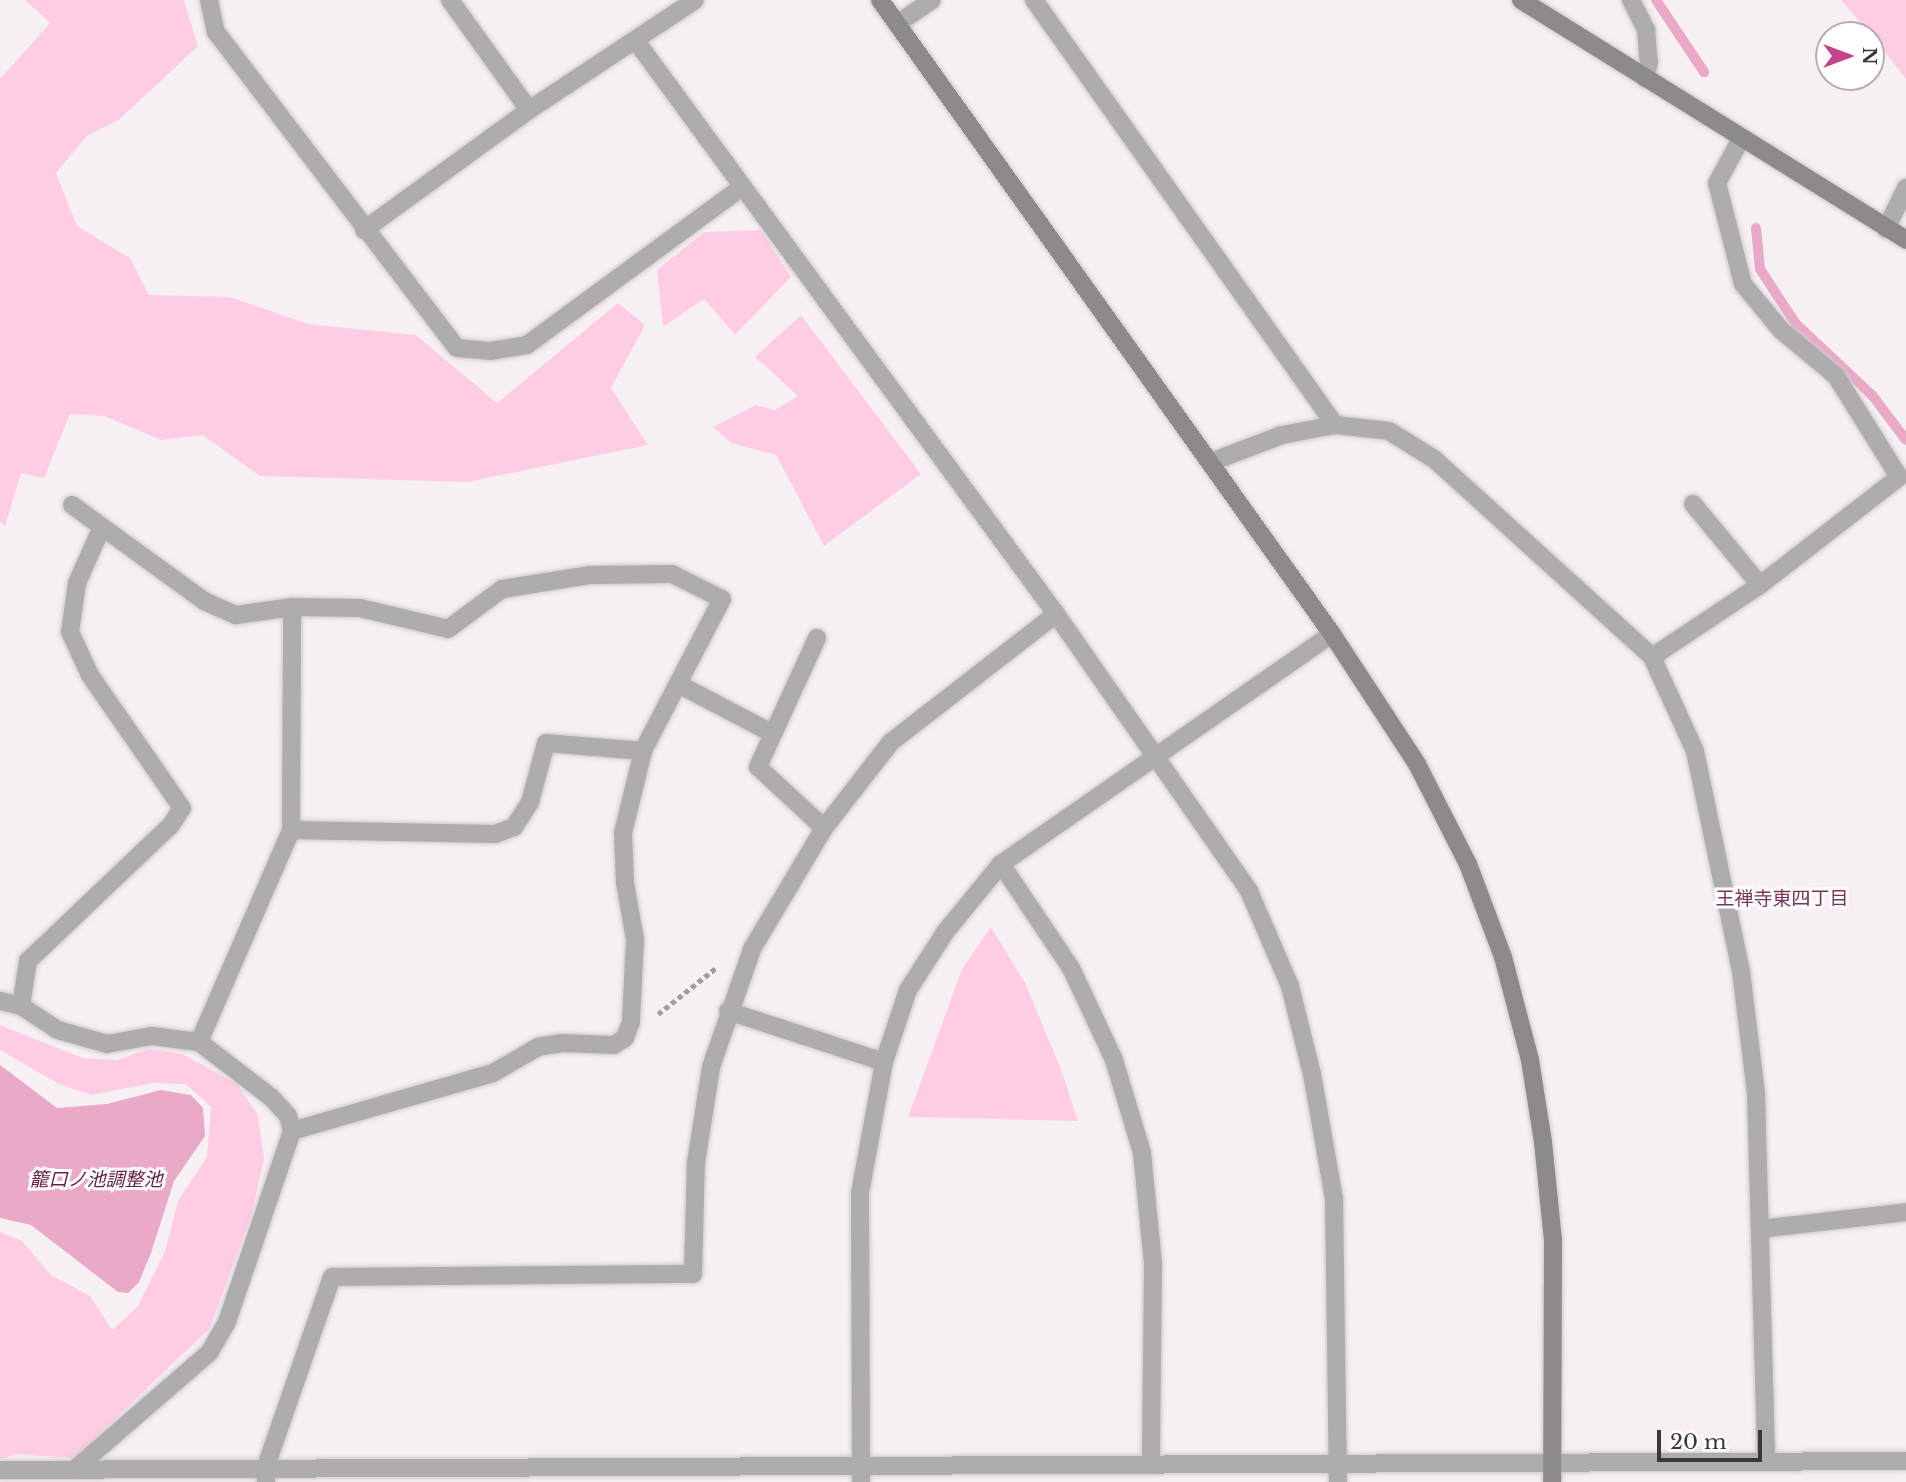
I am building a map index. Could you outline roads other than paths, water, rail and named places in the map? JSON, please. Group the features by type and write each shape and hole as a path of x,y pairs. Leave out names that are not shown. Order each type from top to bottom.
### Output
{"street":[{"path":"209,0 216,32 364,230 457,348 489,351 527,345 741,188"},
{"path":"450,0 529,110"},
{"path":"364,230 529,110 695,0"},
{"path":"880,0 1332,634 1417,764 1468,864 1503,957 1530,1060 1553,1240 1552,1482"},
{"path":"897,24 932,0"},
{"path":"1034,0 1335,425"},
{"path":"1521,0 1906,240"},
{"path":"1632,0 1646,30 1649,62 1645,79"},
{"path":"636,41 741,188 1056,614 1156,753 1249,891 1290,986 1312,1074 1334,1199 1338,1482"},
{"path":"1652,657 1760,585 1899,477 1836,376 1781,330 1743,284 1717,183 1741,139"},
{"path":"1886,229 1906,188"},
{"path":"1211,462 1282,435 1335,425 1389,431 1434,459 1652,657 1695,751 1741,971 1756,1094 1766,1462"},
{"path":"1693,504 1760,585"},
{"path":"72,505 101,529 204,601 236,615 292,607 360,608 448,629 502,589 589,575 672,574 722,599 680,685 643,751 623,833 625,883 635,939 631,1022 625,1038 614,1045 538,1047 493,1073 292,1131"},
{"path":"21,1006 28,961 170,825 182,808 90,674 70,632 77,583 101,529"},
{"path":"199,1042 291,830 292,607"},
{"path":"265,1476 331,1277 693,1274 696,1163 711,1067 728,1011 752,950 824,828 891,742 1056,614"},
{"path":"861,1474 860,1193 884,1062 908,990 946,931 1001,864 1156,753 1332,634"},
{"path":"817,638 758,767 824,828"},
{"path":"680,685 772,733"},
{"path":"291,830 495,834 514,827 530,802 546,743 643,751"},
{"path":"1001,864 1071,968 1114,1060 1142,1153 1153,1263 1151,1465"},
{"path":"0,1001 21,1006 58,1030 107,1044 152,1036 199,1042 272,1098 288,1116 292,1131 227,1322 210,1352 74,1476"},
{"path":"728,1011 884,1062"},
{"path":"1760,1229 1906,1212"},
{"path":"0,1470 74,1476 1045,1474 1151,1465 1906,1461"}],"water":[{"name":"籠口ノ池調整池","path":"0,1065 57,1108 107,1104 161,1090 191,1095 203,1108 205,1136 174,1181 151,1253 139,1282 128,1293 118,1292 31,1225 0,1218"}],"waterway":[{"path":"1656,0 1704,72"},
{"path":"1756,228 1760,269 1796,324 1872,395 1906,440"}],"district":[{"name":"王禅寺東四丁目","path":"1782,899"}]}
